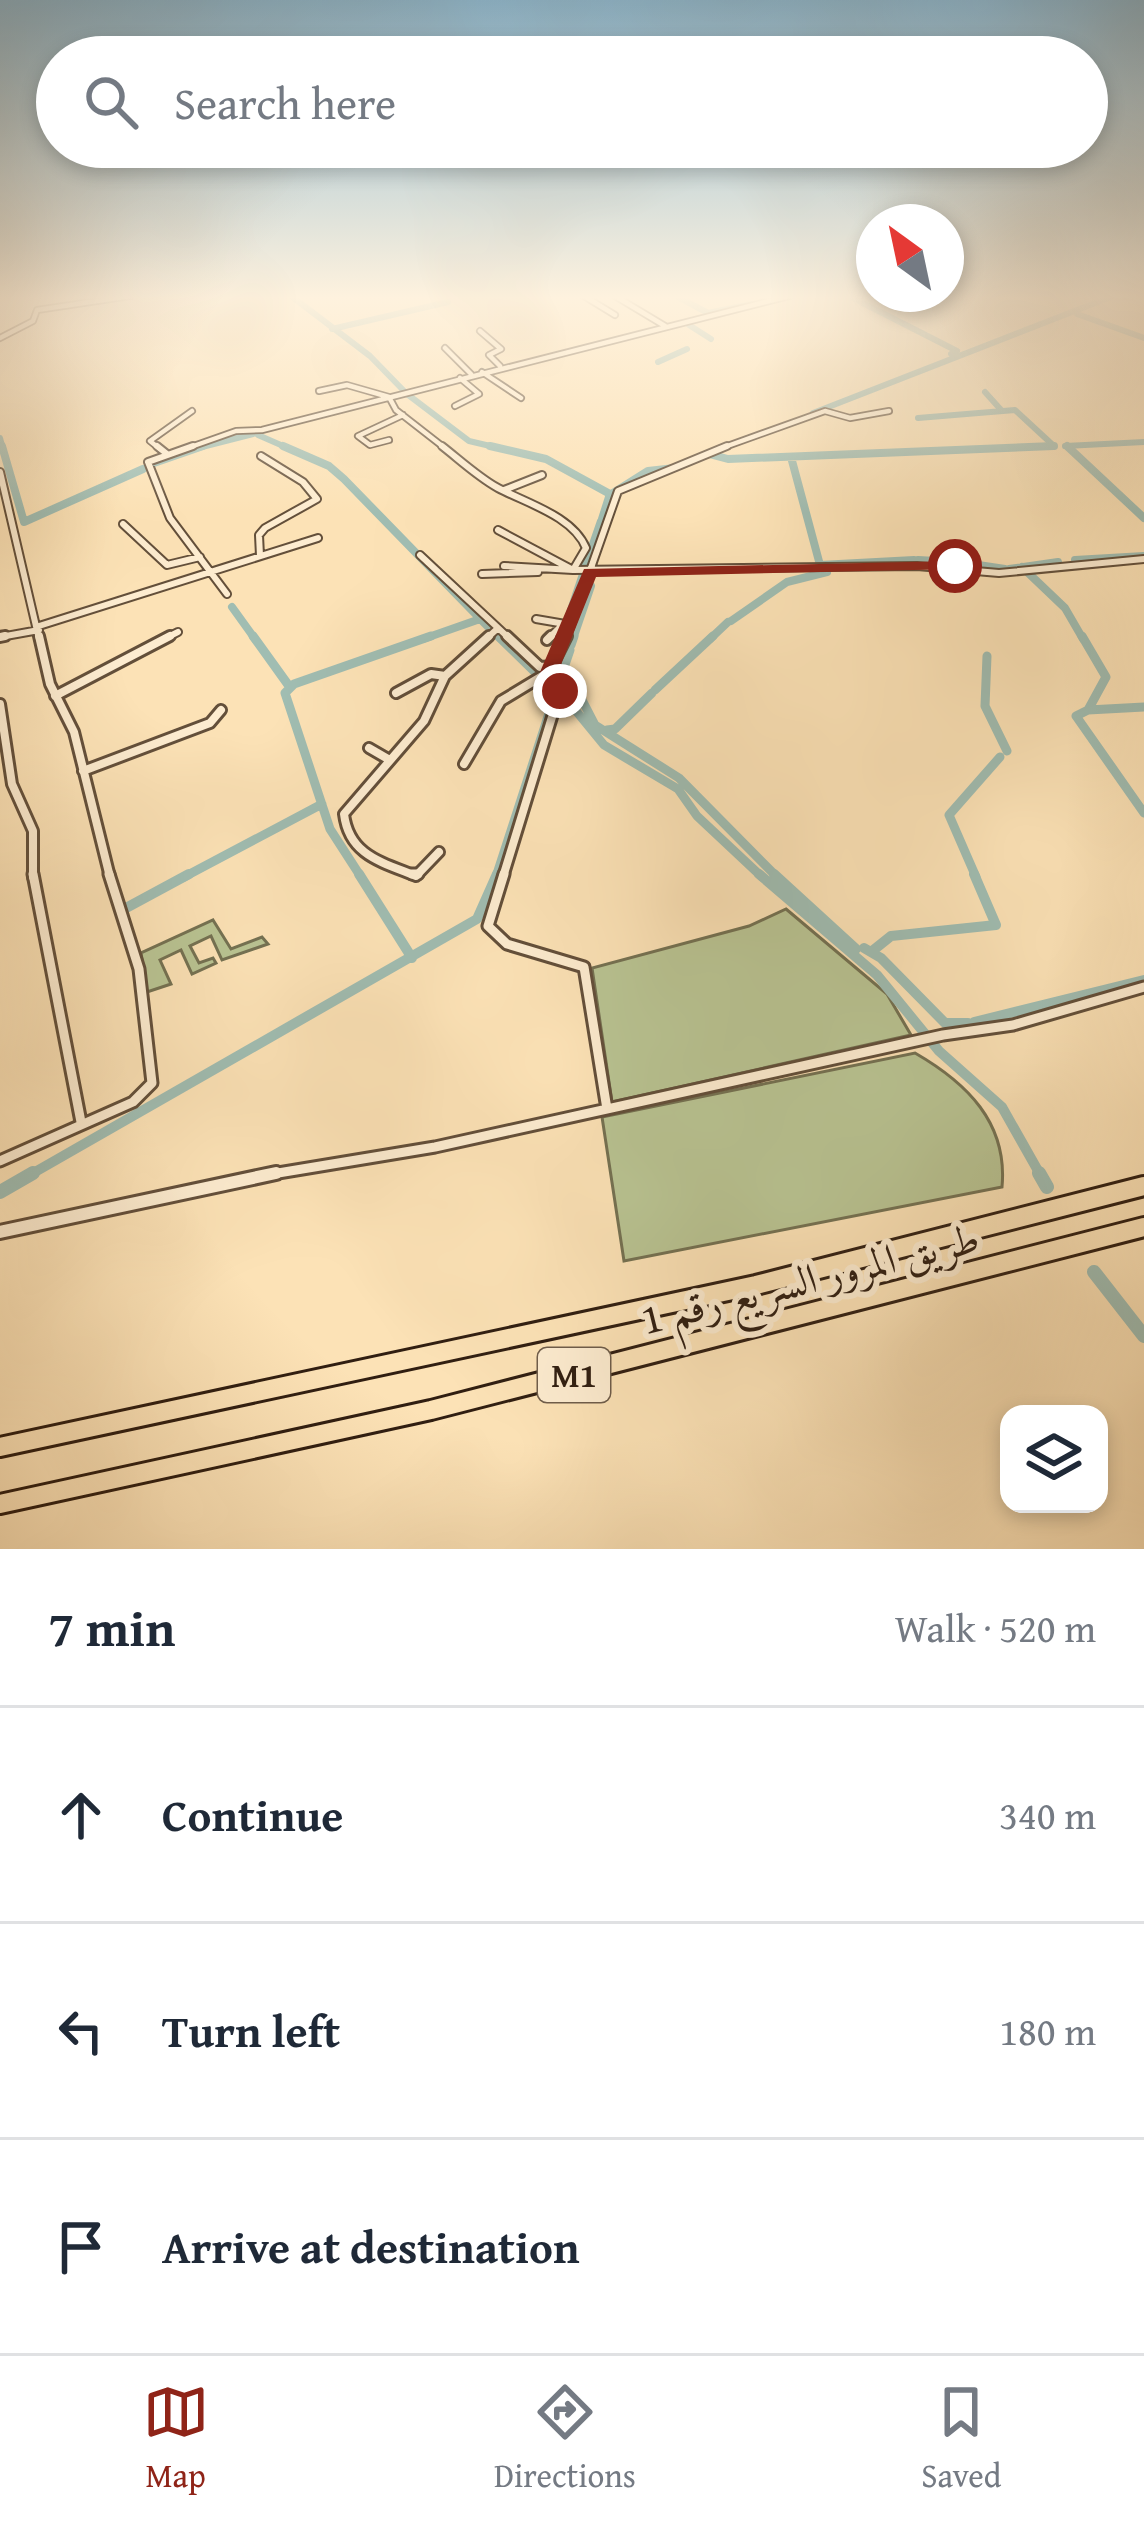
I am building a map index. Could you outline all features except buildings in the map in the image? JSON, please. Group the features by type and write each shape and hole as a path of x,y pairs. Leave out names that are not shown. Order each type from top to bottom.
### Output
{"highway":[{"name":"طريق المرور السريع رقم 1","path":"0,1447 756,1285 1144,1186"},
{"name":"طريق المرور السريع رقم 1","path":"0,1504 431,1410 757,1331 1144,1227"}],"street":[{"path":"466,368 471,374"},
{"path":"226,594 170,518 146,465 236,431 262,430 496,368"},
{"path":"481,372 521,398"},
{"path":"455,406 478,394 459,377"},
{"path":"319,391 347,385 389,397 403,415 502,491 530,502 581,536 586,548 573,570"},
{"path":"168,454 150,441 192,411"},
{"path":"607,1109 584,968 507,944 488,926 560,691 553,669 566,625 622,487 825,411 850,418 889,411"},
{"path":"389,440 370,445 358,436 403,415"},
{"path":"260,556 259,535 265,528 317,499 303,482 261,456"},
{"path":"0,472 55,696 74,732 140,969 153,1069 152,1083 142,1096 0,1161"},
{"path":"502,491 542,475"},
{"path":"123,524 167,565 200,557"},
{"path":"498,530 573,570"},
{"path":"0,637 318,538"},
{"path":"420,555 540,667 553,669"},
{"path":"504,566 590,573 917,566 999,573 1144,559"},
{"path":"482,574 557,569"},
{"path":"536,619 566,625"},
{"path":"547,640 566,625"},
{"path":"440,851 416,876 365,855 343,830 344,814 424,721 445,676 497,628"},
{"path":"55,696 178,632"},
{"path":"464,764 501,700 553,669"},
{"path":"396,693 431,674 445,676"},
{"path":"0,704 12,784 34,831 33,878 64,1015 81,1122"},
{"path":"83,771 210,723 221,710"},
{"path":"369,748 388,759"},
{"path":"0,1232 607,1109 943,1035 1013,1025 1144,987"}],"green space":[{"path":"786,909 887,994 911,1035 612,1102 592,968 749,926"},
{"path":"213,920 231,949 262,937 268,944 222,960 211,936 190,946 199,963 213,958 216,963 192,974 181,950 160,960 171,984 147,992 141,953"},
{"path":"915,1053 951,1078 980,1107 998,1143 1002,1187 624,1261 602,1117"}],"waterway":[{"path":"382,368 405,392"},
{"path":"813,413 928,368"},
{"path":"985,392 1002,411"},
{"path":"407,394 469,441 503,449"},
{"path":"918,418 1015,410 1054,446"},
{"path":"195,449 253,434"},
{"path":"258,435 290,449"},
{"path":"0,438 3,449"},
{"path":"1065,446 1144,442"},
{"path":"2,446 24,522 143,469"},
{"path":"195,449 203,446"},
{"path":"283,446 329,466 344,479 491,630"},
{"path":"490,446 546,459 610,494"},
{"path":"709,454 728,459 1054,446"},
{"path":"979,449 1054,446"},
{"path":"1067,446 1144,518"},
{"path":"151,464 195,449"},
{"path":"791,457 820,565 914,560"},
{"path":"610,495 648,471 675,468"},
{"path":"602,519 609,497"},
{"path":"584,570 601,521"},
{"path":"1075,560 1144,556"},
{"path":"918,560 954,562"},
{"path":"958,562 1005,569"},
{"path":"1022,567 1058,562"},
{"path":"1009,569 1022,567"},
{"path":"1022,567 1065,608 1083,639"},
{"path":"731,621 787,582 827,572"},
{"path":"567,622 583,574"},
{"path":"573,639 591,586"},
{"path":"232,607 255,639"},
{"path":"423,639 480,619"},
{"path":"710,639 728,622"},
{"path":"560,639 565,626"},
{"path":"495,633 498,636"},
{"path":"253,636 289,686"},
{"path":"322,804 285,693 294,684 431,636"},
{"path":"498,636 539,676"},
{"path":"498,636 501,639"},
{"path":"551,660 561,636"},
{"path":"655,690 713,636"},
{"path":"1082,636 1106,677 1088,710"},
{"path":"571,645 573,639"},
{"path":"570,650 558,685 582,700 595,725 679,778 774,874"},
{"path":"987,656 985,706 1007,751"},
{"path":"497,874 556,692 541,678"},
{"path":"607,730 615,729 652,693"},
{"path":"563,695 604,745 678,789 697,816 762,877"},
{"path":"1088,710 1144,707"},
{"path":"1088,710 1076,716 1144,813"},
{"path":"976,877 949,815 1000,757"},
{"path":"184,877 322,804"},
{"path":"322,804 330,829 361,877"},
{"path":"126,908 189,874"},
{"path":"359,874 411,957"},
{"path":"411,957 477,919 497,874"},
{"path":"759,874 877,975 939,1051 1002,1107 1041,1176"},
{"path":"774,874 856,949"},
{"path":"871,952 891,936 996,925 974,874"},
{"path":"864,948 881,958 945,1023 968,1023"},
{"path":"28,1176 411,957"},
{"path":"974,1022 1144,980"},
{"path":"0,1192 33,1173"},
{"path":"1039,1173 1047,1187"},
{"path":"1094,1272 1144,1336"}],"route":[{"path":"560,691 549,672 556,666 590,573 955,566"}]}
